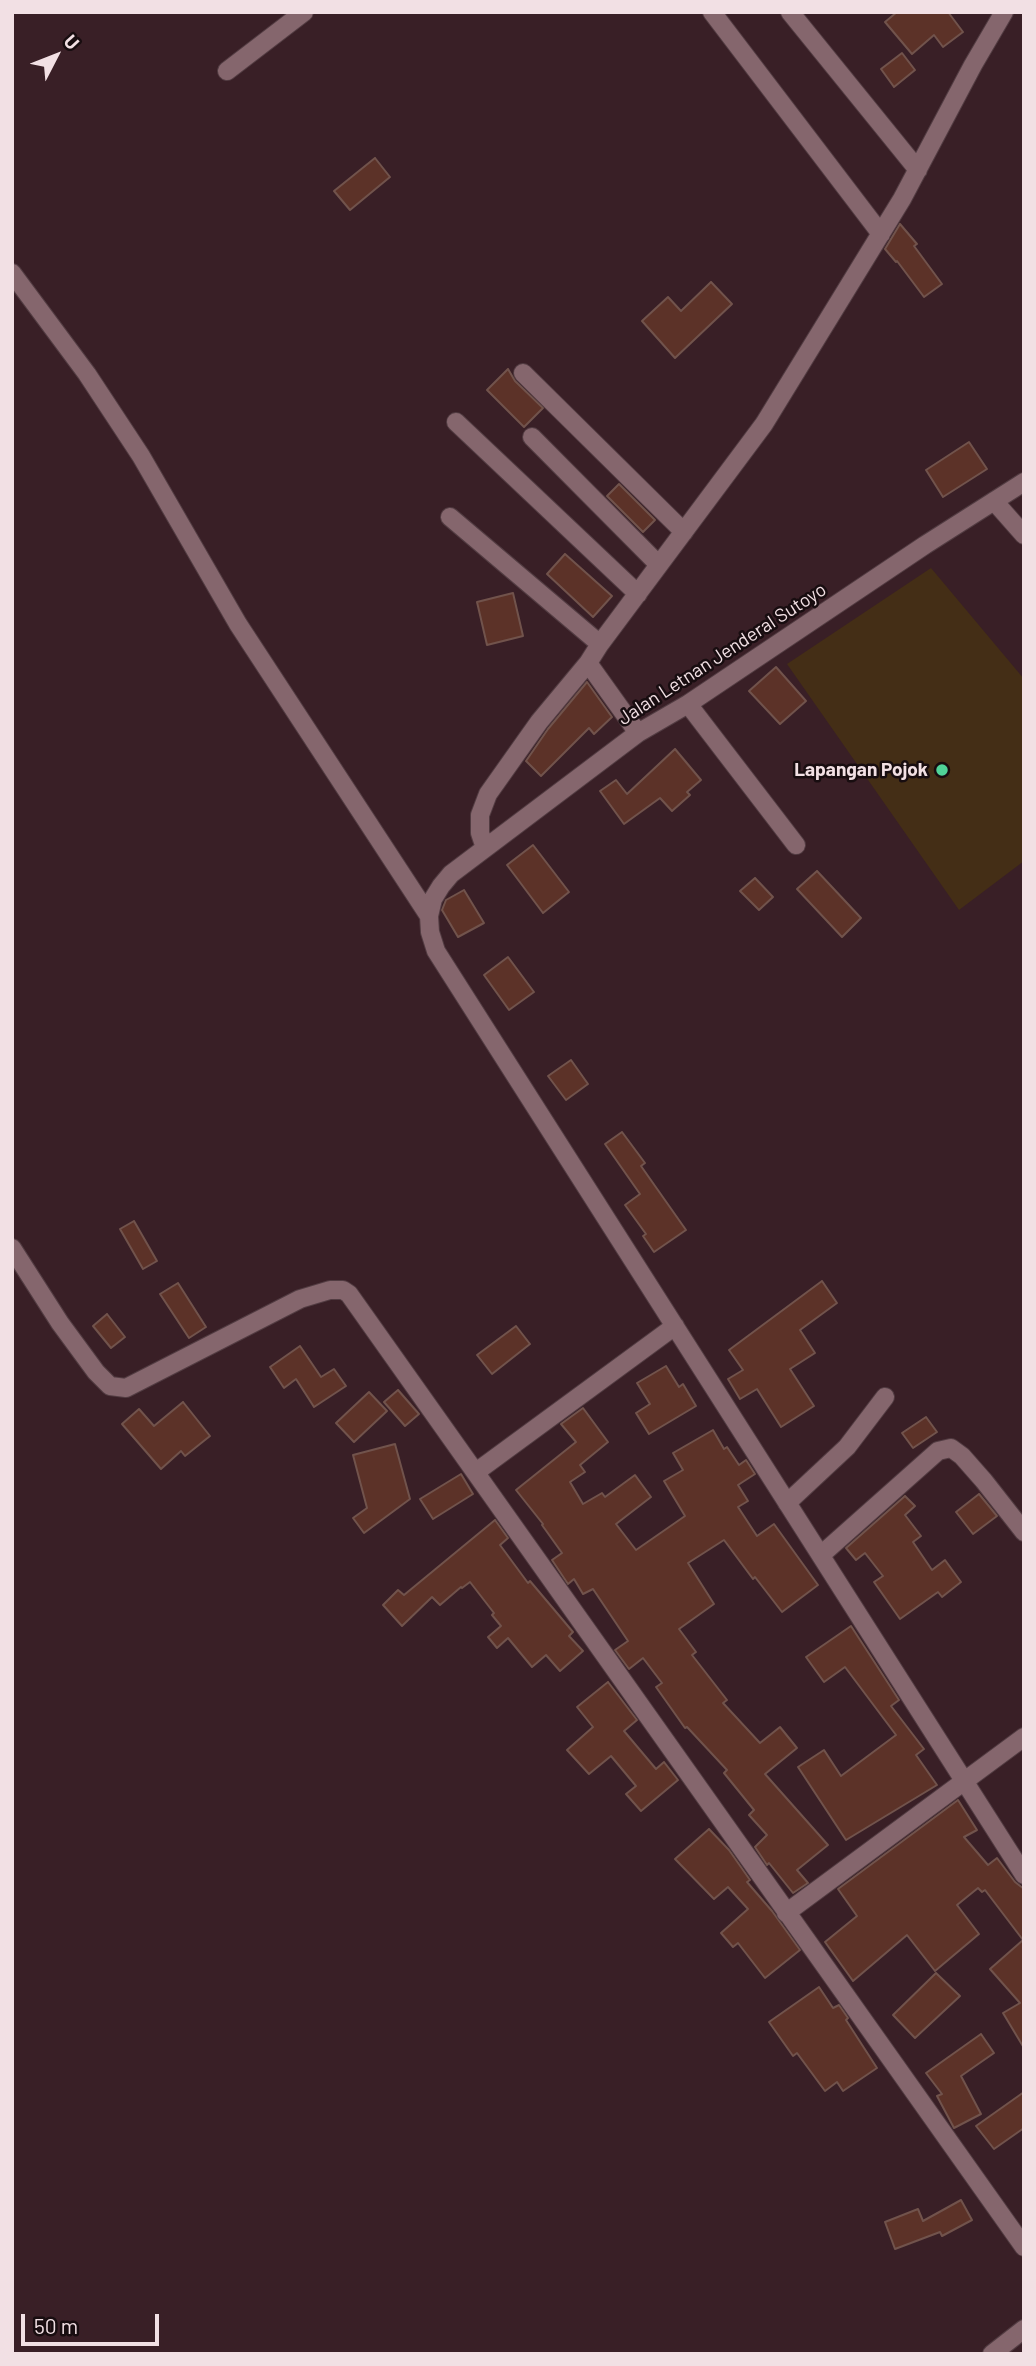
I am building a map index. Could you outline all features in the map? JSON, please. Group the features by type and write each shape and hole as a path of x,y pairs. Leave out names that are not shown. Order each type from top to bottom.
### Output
{"street":[{"path":"227,71 304,12"},
{"path":"712,12 881,234"},
{"path":"790,12 918,170"},
{"path":"485,848 480,833 480,815 488,794 539,722 588,663 764,424 881,234 1004,12"},
{"path":"12,273 88,374 141,456 238,624 429,916 429,932 436,951 1024,1875"},
{"path":"523,373 684,532"},
{"path":"456,422 638,594"},
{"path":"532,437 659,565"},
{"name":"Jalan Letnan Jenderal Sutoyo","path":"429,916 433,899 452,874 638,733 688,704 1024,482"},
{"path":"994,501 1024,535"},
{"path":"450,517 600,644"},
{"path":"588,663 638,733"},
{"path":"688,704 796,845"},
{"path":"12,1248 60,1323 96,1372 110,1385 126,1388 300,1299 330,1290 342,1290 349,1294 1024,2248"},
{"path":"476,1472 675,1326"},
{"path":"788,1503 847,1447 885,1397"},
{"path":"821,1555 938,1451 951,1447 984,1480 1024,1532"},
{"path":"786,1913 1024,1737"},
{"path":"992,2354 1024,2329"}],"shaded area":[{"name":"Lapangan Pojok","path":"931,568 1024,679 1024,861 959,910 787,664"}],"building":[{"path":"897,12 948,12 963,32 943,47 934,35 912,54 885,22"},
{"path":"902,53 915,70 894,87 881,69"},
{"path":"375,158 390,177 350,210 334,191"},
{"path":"900,224 917,244 914,246 942,284 924,297 885,249"},
{"path":"711,282 732,304 675,358 642,321 668,297 681,311"},
{"path":"508,369 515,381 543,408 524,427 487,390"},
{"path":"969,442 987,469 943,497 926,470"},
{"path":"619,484 655,520 643,532 607,496"},
{"path":"565,554 612,596 593,617 547,574"},
{"path":"513,593 523,636 487,645 477,602"},
{"path":"776,667 806,701 780,724 749,691"},
{"path":"587,682 612,717 594,734 589,728 541,776 526,761 548,729"},
{"path":"675,749 701,780 687,792 690,795 672,811 660,798 624,824 600,791 616,780 627,794"},
{"path":"533,845 569,892 543,913 507,865"},
{"path":"817,871 861,918 842,937 797,889"},
{"path":"755,878 773,897 759,910 740,891"},
{"path":"464,890 484,923 458,937 442,910 446,900"},
{"path":"508,957 534,992 509,1010 484,975"},
{"path":"571,1060 588,1084 566,1100 548,1076"},
{"path":"622,1132 645,1163 641,1166 686,1230 654,1252 643,1236 646,1234 625,1205 640,1194 605,1144"},
{"path":"134,1221 157,1261 143,1269 120,1229"},
{"path":"822,1281 837,1303 800,1330 815,1353 790,1369 814,1406 781,1427 757,1389 740,1399 728,1379 743,1370 729,1350"},
{"path":"178,1283 206,1327 189,1338 160,1294"},
{"path":"107,1314 125,1337 111,1348 93,1326"},
{"path":"516,1326 530,1344 492,1374 477,1355"},
{"path":"300,1346 321,1377 334,1369 346,1386 314,1407 296,1379 284,1388 270,1367"},
{"path":"666,1366 679,1387 683,1384 696,1406 649,1434 636,1413 650,1404 637,1383"},
{"path":"398,1390 419,1414 405,1426 384,1402"},
{"path":"369,1392 387,1411 354,1442 336,1423"},
{"path":"183,1402 210,1436 185,1456 181,1451 161,1469 122,1424 139,1409 154,1426"},
{"path":"583,1408 608,1442 580,1465 585,1472 570,1482 583,1504 602,1493 605,1497 635,1475 651,1497 616,1524 636,1550 685,1516 664,1481 683,1470 673,1453 713,1430 724,1449 727,1447 739,1465 746,1460 755,1474 738,1485 748,1501 738,1507 757,1536 774,1524 818,1585 782,1612 724,1540 688,1563 714,1604 679,1629 696,1652 692,1655 727,1700 723,1703 760,1743 780,1727 797,1748 765,1774 828,1845 797,1870 808,1883 793,1893 769,1863 767,1865 755,1847 767,1835 749,1815 754,1810 724,1773 727,1770 687,1727 685,1728 656,1687 662,1683 643,1658 629,1669 615,1650 628,1641 593,1589 583,1594 574,1579 568,1584 552,1560 562,1553 516,1490 576,1442 561,1424"},
{"path":"926,1417 937,1432 913,1448 902,1433"},
{"path":"395,1444 410,1499 364,1533 353,1518 367,1508 353,1455"},
{"path":"461,1474 473,1494 433,1519 420,1499"},
{"path":"979,1494 997,1516 973,1534 956,1512"},
{"path":"905,1496 915,1506 905,1515 921,1536 913,1542 932,1570 945,1560 961,1582 942,1597 938,1592 900,1619 874,1582 883,1576 865,1553 856,1560 846,1548"},
{"path":"495,1520 508,1538 500,1545 528,1583 530,1581 573,1632 569,1636 583,1651 560,1671 546,1655 532,1667 508,1638 497,1648 488,1637 501,1626 470,1582 440,1605 432,1597 402,1626 383,1605 398,1590 404,1595"},
{"path":"851,1626 899,1700 891,1706 924,1749 916,1755 937,1785 846,1840 798,1767 824,1750 841,1776 896,1735 845,1667 824,1682 806,1657"},
{"path":"608,1682 637,1720 624,1731 656,1769 664,1762 678,1780 641,1811 626,1794 636,1786 611,1756 589,1774 567,1750 593,1727 577,1707"},
{"path":"958,1800 977,1830 964,1837 988,1865 997,1858 1015,1882 1024,1889 1024,2048 1003,2013 1020,2003 990,1969 1023,1940 985,1890 982,1892 978,1888 957,1905 979,1934 935,1971 907,1935 853,1981 825,1942 857,1916 838,1889"},
{"path":"709,1829 729,1850 750,1880 747,1882 800,1950 765,1978 738,1943 733,1947 721,1933 748,1909 728,1887 714,1899 675,1859"},
{"path":"936,1973 960,1996 915,2038 893,2015"},
{"path":"819,1987 833,2008 839,2005 877,2068 843,2091 837,2082 825,2091 797,2053 793,2056 769,2022"},
{"path":"981,2034 994,2053 961,2076 981,2114 954,2128 937,2096 942,2094 926,2073"},
{"path":"1024,2092 1024,2128 994,2149 976,2126"},
{"path":"961,2200 972,2220 942,2236 940,2232 895,2249 885,2222 918,2209 923,2221"}],"place":[{"name":"Lapangan Pojok","path":"942,770"}]}
